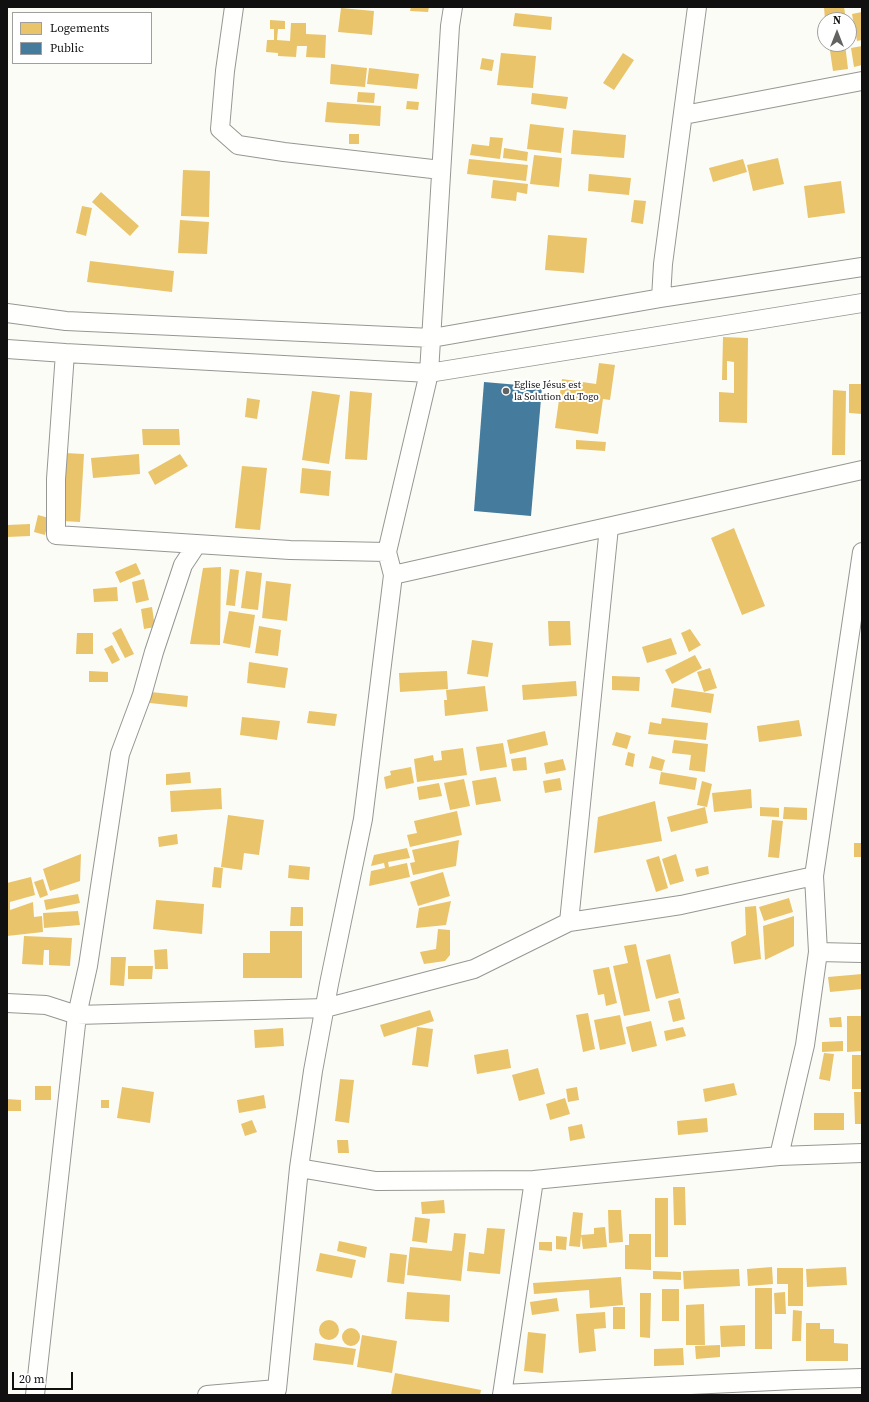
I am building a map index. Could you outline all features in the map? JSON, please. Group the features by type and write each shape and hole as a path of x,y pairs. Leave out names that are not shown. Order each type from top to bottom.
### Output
{"street":[{"path":"234,7 225,71 220,129 238,145 284,152 441,170"},
{"path":"207,1395 276,1392 299,1168 313,1071 363,818 393,575 387,552 429,372 450,26 453,7"},
{"path":"661,298 663,264 684,115 697,7"},
{"path":"684,115 862,81"},
{"path":"7,313 66,321 432,338 661,298 862,267"},
{"path":"7,349 429,372 862,303"},
{"path":"65,353 56,480 56,536 290,550 387,552"},
{"path":"393,575 862,470"},
{"path":"569,922 609,527"},
{"path":"35,1395 77,1015 88,966 120,754 142,695 154,652 183,565 197,544"},
{"path":"779,1156 805,1045 818,952 814,876 862,552"},
{"path":"7,1003 46,1005 77,1015 325,1008 474,969 569,922 680,905 814,876"},
{"path":"818,952 862,952"},
{"path":"299,1168 376,1181 534,1180 779,1156 862,1153"},
{"path":"534,1180 502,1394 862,1378"}],"building: Logements":[{"path":"411,7 429,7 428,12 410,11"},
{"path":"824,7 844,7 845,12 824,12"},
{"path":"341,8 374,11 372,35 338,32"},
{"path":"862,12 862,40 857,41 857,13"},
{"path":"515,13 552,17 551,30 513,26"},
{"path":"270,20 285,21 285,29 278,29 277,40 290,41 291,23 306,23 306,34 326,35 325,58 306,57 307,46 297,46 296,57 278,56 278,53 266,52 267,40 274,40 274,29 270,29"},
{"path":"862,46 862,65 854,67 852,52 857,52 857,47"},
{"path":"830,52 846,52 848,69 833,71"},
{"path":"501,53 536,56 533,88 497,85"},
{"path":"623,53 634,60 614,90 603,83"},
{"path":"482,58 494,60 492,71 480,69"},
{"path":"331,64 367,68 365,87 330,84"},
{"path":"369,68 419,74 417,89 367,84"},
{"path":"358,92 375,93 374,103 357,102"},
{"path":"532,93 568,97 566,109 531,104"},
{"path":"407,101 419,102 418,110 406,109"},
{"path":"327,102 381,106 380,126 325,122"},
{"path":"530,124 564,128 561,153 527,149"},
{"path":"573,130 626,135 624,158 571,154"},
{"path":"349,134 359,134 359,144 349,144"},
{"path":"490,137 503,138 500,159 470,155 472,144 489,146"},
{"path":"504,148 528,152 527,161 503,158"},
{"path":"534,155 562,158 559,187 530,184"},
{"path":"778,158 784,184 753,191 747,165"},
{"path":"469,159 528,165 526,181 467,174"},
{"path":"743,159 747,172 713,182 709,168"},
{"path":"183,170 210,171 209,217 181,216"},
{"path":"589,174 631,178 629,195 588,191"},
{"path":"493,180 528,184 527,194 517,192 516,201 491,198"},
{"path":"841,181 845,213 808,218 804,186"},
{"path":"101,192 139,226 130,236 92,202"},
{"path":"634,200 646,201 643,224 631,222"},
{"path":"82,206 92,208 86,236 76,233"},
{"path":"180,220 209,222 207,254 178,253"},
{"path":"548,235 587,238 584,273 545,270"},
{"path":"90,261 174,271 172,292 87,282"},
{"path":"723,337 748,338 747,423 719,422 719,392 734,393 734,362 727,361 727,380 722,380"},
{"path":"599,363 615,365 610,400 603,399 598,434 555,428 562,379 596,384"},
{"path":"849,384 862,384 862,414 849,413"},
{"path":"833,390 846,391 845,455 832,455"},
{"path":"312,391 340,395 329,464 302,460"},
{"path":"350,391 372,393 367,460 345,459"},
{"path":"247,398 260,400 257,419 245,417"},
{"path":"142,429 179,429 180,445 143,445"},
{"path":"576,440 606,442 605,451 576,449"},
{"path":"65,453 84,454 80,522 61,521"},
{"path":"139,454 140,474 93,478 91,458"},
{"path":"180,454 188,466 155,485 148,472"},
{"path":"242,466 267,468 260,530 235,528"},
{"path":"302,468 331,471 329,496 300,493"},
{"path":"38,515 49,518 45,535 34,532"},
{"path":"30,524 30,536 7,537 7,525"},
{"path":"734,528 765,606 742,615 711,538"},
{"path":"136,563 141,574 120,583 115,572"},
{"path":"221,567 220,645 190,644 203,568"},
{"path":"230,569 239,570 235,606 226,605"},
{"path":"246,571 262,573 258,610 241,608"},
{"path":"144,579 149,600 136,603 132,582"},
{"path":"266,581 291,584 287,621 262,618"},
{"path":"117,587 118,601 94,602 93,589"},
{"path":"152,607 155,627 144,629 141,609"},
{"path":"229,611 255,615 250,648 223,643"},
{"path":"548,621 570,621 571,645 549,646"},
{"path":"259,626 281,630 278,656 255,653"},
{"path":"121,628 134,654 125,658 112,633"},
{"path":"690,629 701,645 689,652 681,633"},
{"path":"77,633 93,633 93,654 76,654"},
{"path":"671,638 677,654 647,663 642,647"},
{"path":"472,640 493,643 488,677 467,674"},
{"path":"112,645 120,660 112,664 104,649"},
{"path":"695,655 702,668 672,684 665,670"},
{"path":"249,662 288,668 285,688 247,683"},
{"path":"710,668 717,688 704,692 697,672"},
{"path":"89,671 108,672 108,682 89,682"},
{"path":"447,671 448,689 400,692 399,673"},
{"path":"612,676 640,677 639,691 612,690"},
{"path":"576,681 577,696 523,700 522,685"},
{"path":"485,686 488,711 445,716 444,700 447,700 446,690"},
{"path":"674,688 714,694 711,713 671,707"},
{"path":"151,692 188,696 187,707 150,703"},
{"path":"309,711 337,714 335,726 307,723"},
{"path":"242,717 280,721 277,740 240,735"},
{"path":"662,718 708,723 706,740 648,734 650,722 661,724"},
{"path":"799,720 802,736 759,742 757,726"},
{"path":"545,731 548,745 510,754 507,740"},
{"path":"616,732 631,736 627,749 612,745"},
{"path":"674,740 708,744 705,772 689,770 691,755 672,753"},
{"path":"503,743 507,767 480,771 476,747"},
{"path":"463,748 467,775 417,782 414,759 433,755 434,761 442,760 441,751"},
{"path":"628,752 635,754 633,767 625,765"},
{"path":"652,756 665,760 662,771 649,768"},
{"path":"526,757 527,770 513,771 511,759"},
{"path":"563,759 566,770 546,774 544,763"},
{"path":"411,767 414,783 386,789 384,777 391,775 390,771"},
{"path":"190,772 191,783 166,785 166,774"},
{"path":"661,772 697,778 695,790 659,784"},
{"path":"496,777 501,801 476,805 472,781"},
{"path":"560,778 562,790 545,793 543,781"},
{"path":"464,779 470,806 450,810 444,783"},
{"path":"702,781 712,784 707,807 697,805"},
{"path":"439,783 442,796 419,800 417,787"},
{"path":"221,788 222,809 171,812 170,791"},
{"path":"751,789 752,808 714,812 712,793"},
{"path":"655,801 662,841 594,853 598,817"},
{"path":"705,807 708,823 671,832 667,817"},
{"path":"760,807 779,808 779,817 760,816"},
{"path":"784,807 807,808 807,820 783,819"},
{"path":"457,811 462,835 410,847 407,835 417,833 414,821"},
{"path":"228,815 264,820 259,855 244,853 242,870 221,867"},
{"path":"772,820 783,821 779,858 768,857"},
{"path":"177,834 178,844 159,847 158,837"},
{"path":"459,840 456,866 413,875 410,863 415,862 412,850"},
{"path":"854,843 862,843 862,857 854,857"},
{"path":"407,848 410,858 388,862 389,867 407,863 410,877 369,886 371,871 385,868 384,863 371,866 374,855"},
{"path":"81,854 80,881 50,891 43,869"},
{"path":"676,854 684,881 670,885 662,859"},
{"path":"659,856 668,888 656,892 646,860"},
{"path":"289,865 310,867 309,880 288,878"},
{"path":"708,866 709,874 697,877 695,869"},
{"path":"214,867 223,868 221,888 212,887"},
{"path":"443,872 450,896 418,906 410,882"},
{"path":"31,877 35,895 10,902 10,910 33,902 34,917 42,916 43,932 7,936 7,883"},
{"path":"43,879 48,895 40,898 34,882"},
{"path":"78,894 80,903 46,910 44,900"},
{"path":"789,898 793,912 764,921 759,907"},
{"path":"156,900 204,904 202,934 153,929"},
{"path":"451,901 446,925 416,928 419,908"},
{"path":"756,906 761,959 734,964 731,942 746,935 745,907"},
{"path":"291,907 303,907 303,926 290,926"},
{"path":"78,911 80,925 44,928 43,913"},
{"path":"794,916 794,946 765,960 763,926"},
{"path":"438,929 450,930 450,955 445,961 424,964 420,952 436,949"},
{"path":"270,931 302,931 302,978 243,978 243,953 270,953"},
{"path":"24,936 72,938 70,966 49,965 49,950 44,950 43,965 22,964"},
{"path":"636,944 650,1011 624,1016 613,966 628,963 624,946"},
{"path":"167,949 168,969 155,969 154,950"},
{"path":"670,954 679,993 656,999 646,960"},
{"path":"111,957 126,957 124,986 110,985"},
{"path":"128,966 153,966 152,979 128,979"},
{"path":"609,967 617,1003 606,1006 604,994 598,995 593,970"},
{"path":"862,974 862,989 830,992 828,977"},
{"path":"680,998 685,1019 673,1022 668,1001"},
{"path":"430,1010 434,1021 384,1037 380,1025"},
{"path":"588,1013 595,1049 583,1052 576,1015"},
{"path":"620,1015 626,1044 600,1050 594,1020"},
{"path":"847,1016 861,1016 862,1051 847,1052"},
{"path":"841,1017 842,1027 830,1027 829,1018"},
{"path":"651,1021 657,1046 632,1052 626,1027"},
{"path":"417,1027 433,1029 428,1067 412,1065"},
{"path":"683,1027 686,1036 666,1041 664,1031"},
{"path":"283,1028 284,1046 255,1048 254,1030"},
{"path":"843,1041 843,1051 822,1052 822,1042"},
{"path":"508,1049 511,1068 477,1074 474,1055"},
{"path":"824,1053 834,1054 830,1081 819,1079"},
{"path":"852,1055 862,1055 862,1089 852,1089"},
{"path":"538,1068 545,1094 519,1101 512,1075"},
{"path":"340,1079 354,1080 349,1123 335,1121"},
{"path":"734,1083 737,1095 705,1102 703,1089"},
{"path":"35,1086 51,1086 51,1100 35,1100"},
{"path":"122,1087 154,1092 150,1123 117,1118"},
{"path":"577,1087 579,1100 568,1102 566,1089"},
{"path":"854,1092 862,1092 862,1124 855,1124"},
{"path":"264,1095 266,1108 239,1113 237,1100"},
{"path":"565,1098 570,1114 550,1120 546,1104"},
{"path":"7,1099 21,1100 21,1111 7,1111"},
{"path":"101,1100 109,1100 109,1108 101,1108"},
{"path":"814,1113 844,1113 844,1130 814,1130"},
{"path":"707,1118 708,1132 678,1135 677,1121"},
{"path":"252,1120 257,1132 245,1136 241,1124"},
{"path":"582,1124 585,1138 570,1141 568,1127"},
{"path":"337,1140 348,1140 349,1153 338,1153"},
{"path":"673,1187 685,1187 686,1225 674,1225"},
{"path":"655,1198 668,1198 668,1257 655,1257"},
{"path":"444,1200 445,1213 422,1214 421,1202"},
{"path":"608,1210 621,1210 623,1242 609,1243"},
{"path":"573,1212 583,1213 580,1247 569,1246"},
{"path":"415,1217 430,1219 427,1243 412,1241"},
{"path":"605,1227 607,1247 583,1249 581,1235 594,1234 594,1228"},
{"path":"487,1228 505,1229 500,1274 467,1271 469,1252 484,1254"},
{"path":"454,1233 466,1234 461,1281 407,1275 410,1247 452,1251"},
{"path":"629,1234 651,1234 651,1270 625,1269 625,1245 629,1245"},
{"path":"556,1236 567,1237 566,1250 556,1249"},
{"path":"339,1241 367,1247 365,1258 337,1251"},
{"path":"539,1242 552,1242 552,1251 539,1250"},
{"path":"320,1253 356,1260 352,1278 316,1271"},
{"path":"390,1253 407,1255 404,1284 387,1282"},
{"path":"772,1267 773,1284 748,1286 747,1269"},
{"path":"846,1267 847,1285 807,1287 806,1269"},
{"path":"777,1268 803,1268 803,1306 788,1306 788,1284 777,1284"},
{"path":"739,1269 740,1286 684,1289 683,1271"},
{"path":"653,1271 681,1272 681,1280 653,1279"},
{"path":"621,1277 623,1305 590,1308 589,1290 534,1294 533,1283"},
{"path":"755,1288 772,1288 772,1349 755,1349"},
{"path":"662,1289 679,1289 679,1321 662,1321"},
{"path":"407,1292 450,1295 449,1322 405,1319"},
{"path":"785,1292 786,1314 775,1314 774,1293"},
{"path":"640,1293 651,1293 650,1338 640,1337"},
{"path":"557,1298 559,1311 532,1315 530,1302"},
{"path":"704,1304 705,1345 686,1345 686,1305"},
{"path":"613,1307 625,1307 625,1329 613,1329"},
{"path":"793,1310 802,1311 801,1341 792,1341"},
{"path":"605,1312 606,1328 594,1329 596,1351 579,1353 576,1314"},
{"path":"329,1320 336,1323 339,1330 336,1337 329,1340 322,1337 319,1330 322,1323"},
{"path":"806,1323 820,1323 820,1329 834,1329 834,1343 848,1344 848,1361 806,1361"},
{"path":"745,1325 745,1346 721,1347 720,1326"},
{"path":"351,1328 357,1331 360,1337 357,1343 351,1346 345,1343 342,1337 345,1331"},
{"path":"528,1332 546,1334 543,1373 524,1371"},
{"path":"362,1335 397,1341 392,1373 357,1367"},
{"path":"315,1343 356,1349 353,1365 313,1360"},
{"path":"720,1345 720,1357 696,1359 695,1346"},
{"path":"683,1348 684,1365 654,1366 654,1349"},
{"path":"395,1373 481,1390 480,1395 391,1395"}],"building: Public":[{"path":"484,382 542,387 531,516 474,511"}],"place":[{"name":"Eglise Jésus est la Solution du Togo","path":"506,391"}]}
